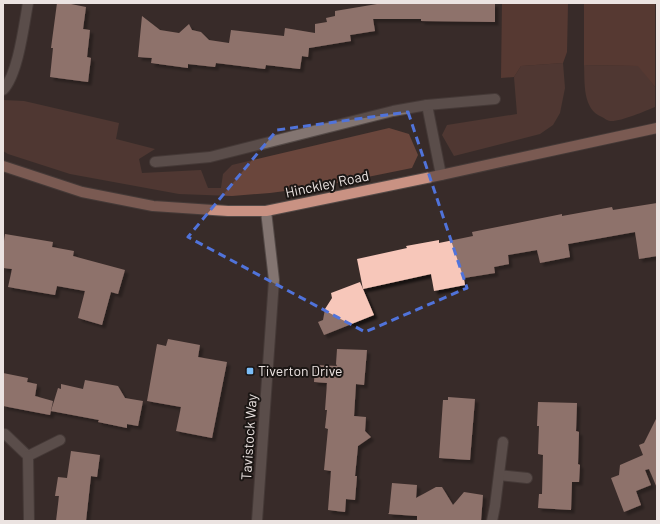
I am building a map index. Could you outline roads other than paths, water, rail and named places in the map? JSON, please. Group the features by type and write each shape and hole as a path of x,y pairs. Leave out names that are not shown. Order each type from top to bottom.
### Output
{"main road":[{"name":"Hinckley Road","path":"3,166 82,192 153,206 228,211 266,211 441,176 657,128"}],"street":[{"path":"3,90 9,84 15,66 28,3"},
{"path":"155,162 210,157 393,111 427,105 495,99"},
{"path":"427,105 441,176"},
{"name":"Tavistock Way","path":"257,521 274,280 266,211"},
{"path":"5,434 28,456 29,521"},
{"path":"28,456 60,440"},
{"path":"492,521 503,442"},
{"path":"499,475 527,478"}],"place":[{"name":"Tiverton Drive","path":"250,371"}]}
